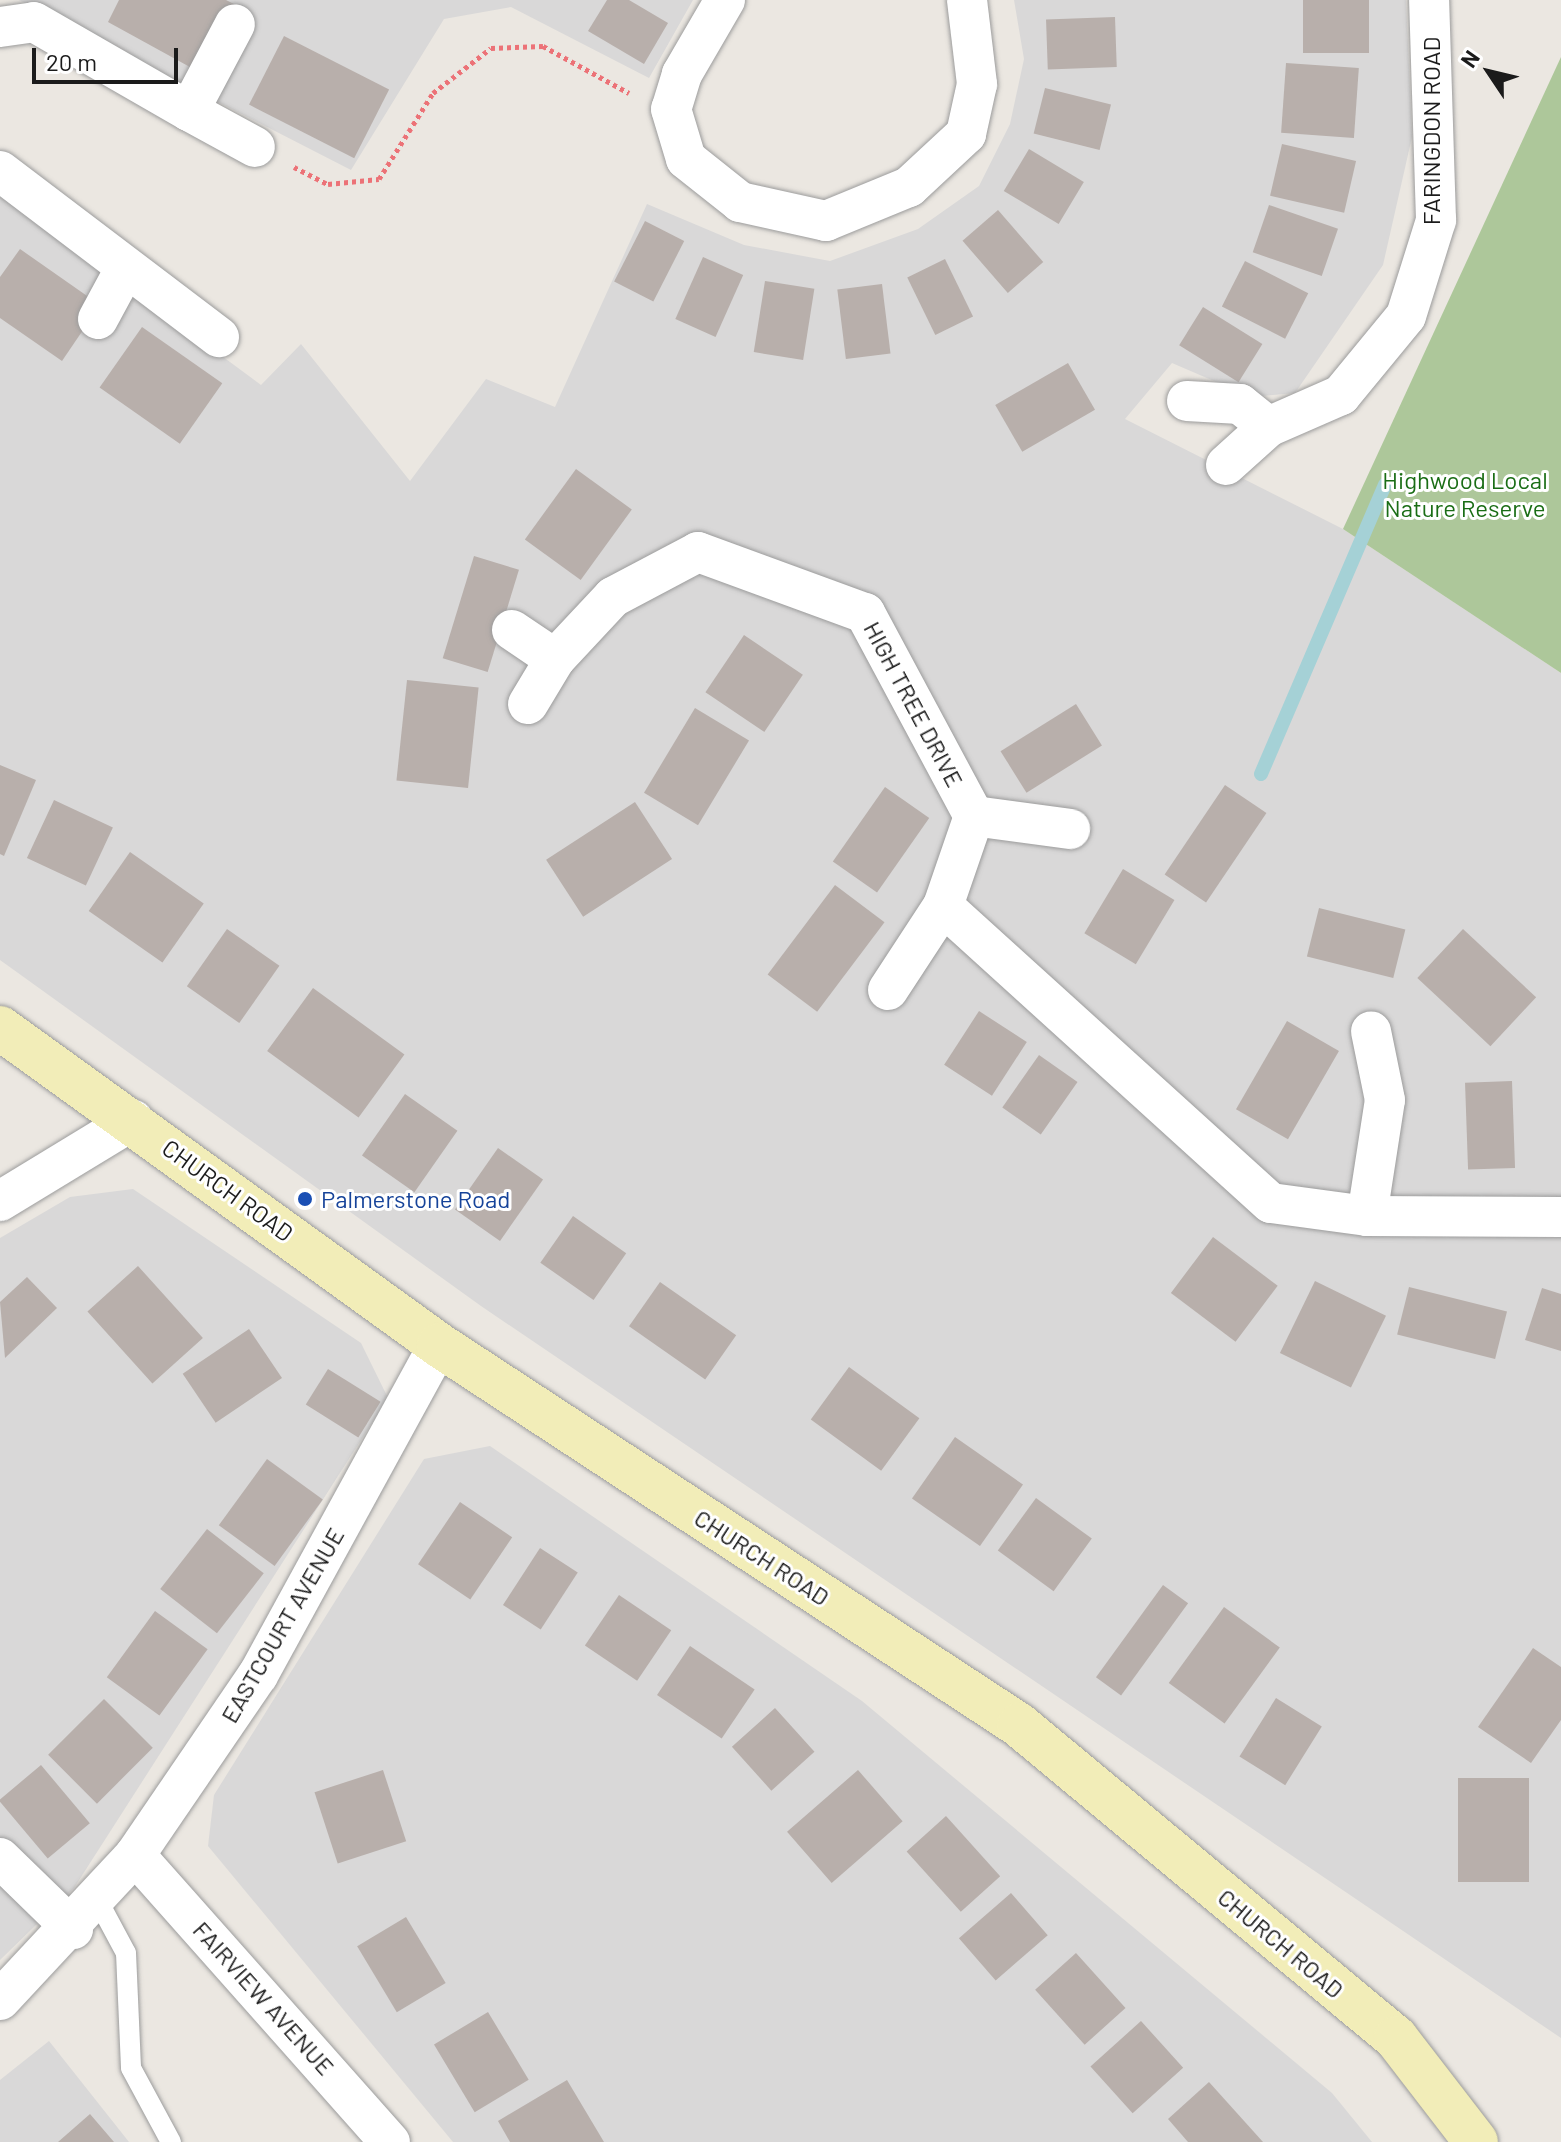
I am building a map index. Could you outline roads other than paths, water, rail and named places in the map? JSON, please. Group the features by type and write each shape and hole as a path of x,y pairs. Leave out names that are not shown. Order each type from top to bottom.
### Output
{"main road":[{"name":"CHURCH ROAD","path":"0,1028 133,1120 439,1345 1019,1725 1396,2038 1476,2142"}],"street":[{"path":"725,0 682,74 671,109 686,159 740,202 826,221 909,187 966,134 977,84 967,0"},
{"name":"FARINGDON ROAD","path":"1226,465 1268,427 1341,395 1406,316 1436,220 1429,0"},
{"path":"0,27 34,22 255,147"},
{"path":"189,111 235,24"},
{"path":"0,171 125,269 219,337"},
{"path":"98,319 125,269"},
{"path":"1187,401 1240,404 1268,427"},
{"name":"HIGH TREE DRIVE","path":"528,704 555,659 613,597 698,552 865,613 974,816 943,906 888,990"},
{"path":"512,630 555,659"},
{"name":"HIGH TREE DRIVE","path":"974,816 1070,829"},
{"path":"943,906 1271,1203 1367,1216 1561,1217"},
{"path":"1367,1216 1385,1100 1371,1031"},
{"path":"0,1201 133,1120"},
{"name":"EASTCOURT AVENUE","path":"0,2000 85,1914 135,1855 258,1675 439,1345"},
{"name":"FAIRVIEW AVENUE","path":"135,1855 390,2142"},
{"path":"0,1858 85,1914"}],"lane":[{"path":"85,1914 126,1953 131,2068 171,2142"}],"waterway":[{"path":"1261,774 1385,484"}],"place":[{"name":"Palmerstone Road","path":"305,1199"}],"park label":[{"name":"Highwood Local Nature Reserve","path":"1465,494"}]}
